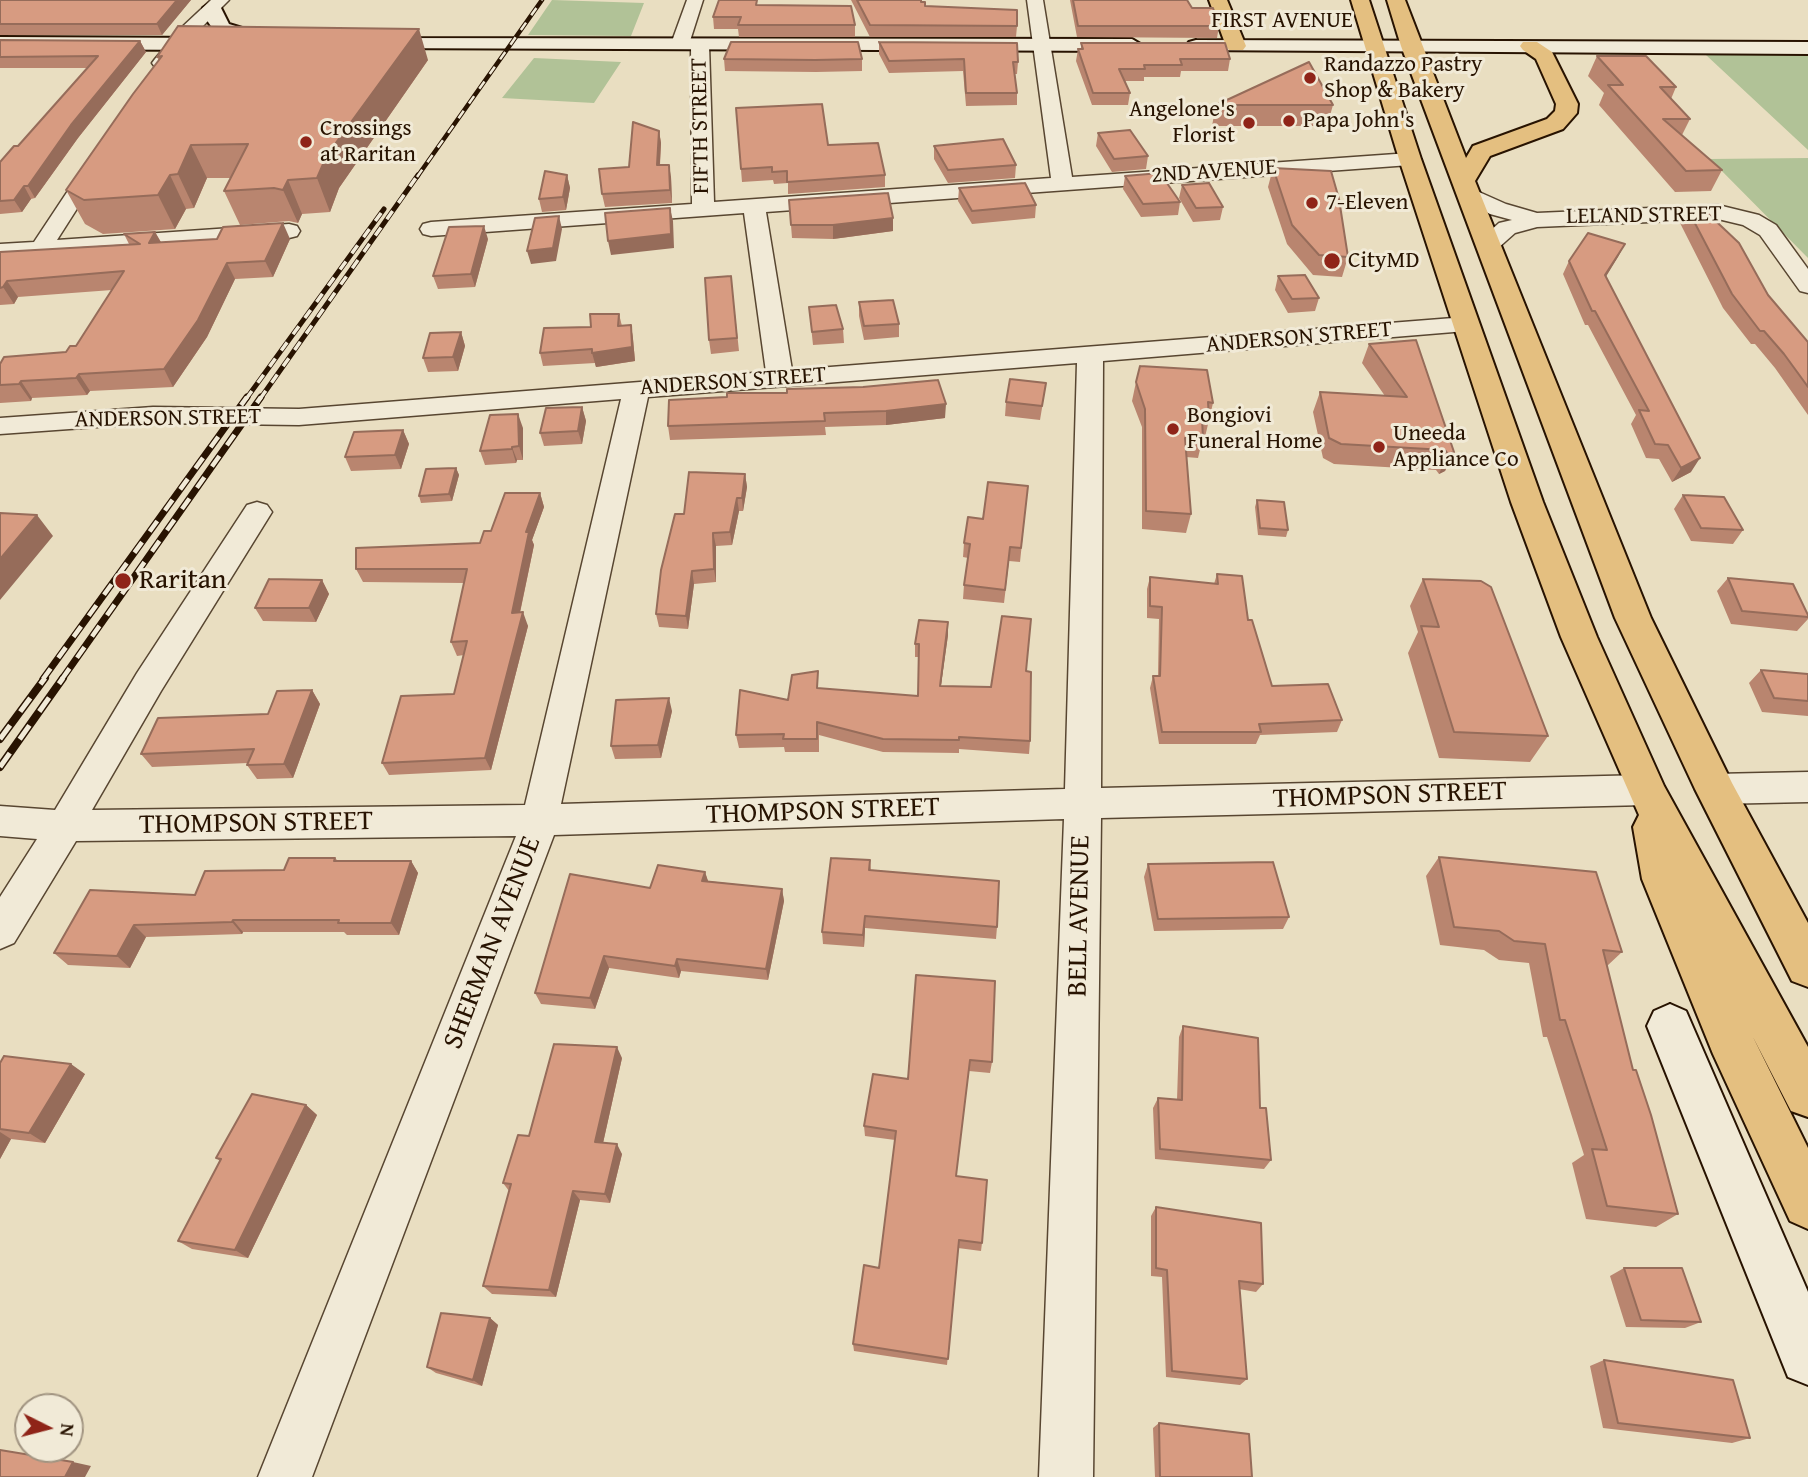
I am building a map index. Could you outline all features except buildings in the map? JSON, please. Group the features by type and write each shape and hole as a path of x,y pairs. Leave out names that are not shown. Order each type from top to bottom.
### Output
{"highway":[{"path":"1218,0 1236,46"},
{"path":"1360,0 1410,159 1527,502 1583,646 1647,790 1808,1094"},
{"path":"1396,0 1411,46 1633,618 1715,789 1808,967"},
{"path":"1467,187 1481,151 1555,124 1566,113 1567,104 1545,56 1530,46"},
{"path":"1647,790 1663,879 1737,1054 1808,1203"}],"street":[{"path":"680,44 695,0"},
{"path":"1035,0 1062,182"},
{"path":"147,83 176,44 217,4"},
{"path":"0,44 281,44 222,28 213,16 217,4"},
{"path":"350,44 1155,46"},
{"name":"FIFTH STREET","path":"700,45 703,208"},
{"name":"FIRST AVENUE","path":"1182,46 1808,48"},
{"path":"41,248 112,138"},
{"name":"2ND AVENUE","path":"431,229 1410,159"},
{"name":"LELAND STREET","path":"1467,187 1498,209 1536,220"},
{"name":"FIFTH STREET","path":"754,204 780,379"},
{"name":"LELAND STREET","path":"1489,244 1507,228 1536,220 1701,211 1731,214 1751,220 1768,230 1808,286"},
{"path":"0,251 289,231"},
{"name":"ANDERSON STREET","path":"0,426 153,415 299,417 1466,324"},
{"name":"BELL AVENUE","path":"1066,1477 1083,805 1090,354"},
{"name":"SHERMAN AVENUE","path":"285,1477 539,820 636,390"},
{"path":"0,931 66,826 79,799 149,682 257,512"},
{"path":"1715,789 1808,786"},
{"name":"THOMPSON STREET","path":"0,821 66,826 539,820 1404,794 1647,790"},
{"path":"1670,1026 1808,1357"}],"green space":[{"path":"552,0 644,3 631,36 528,35"},
{"path":"1784,54 1808,54 1808,150 1706,55"},
{"path":"534,58 621,62 594,103 502,98"},
{"path":"1808,158 1808,258 1710,159"}],"railway":[{"path":"417,177 542,0"},
{"path":"260,399 418,175"},
{"path":"246,399 384,209"},
{"path":"43,679 247,397"},
{"path":"62,679 261,397"},
{"path":"0,739 45,678"},
{"path":"0,767 63,678"}],"place":[{"name":"Randazzo Pastry Shop & Bakery","path":"1310,78"},
{"name":"Papa John's","path":"1289,121"},
{"name":"Angelone's Florist","path":"1249,123"},
{"name":"Crossings at Raritan","path":"306,142"},
{"name":"7-Eleven","path":"1312,203"},
{"name":"CityMD","path":"1332,261"},
{"name":"Bongiovi Funeral Home","path":"1173,429"},
{"name":"Uneeda Appliance Co","path":"1379,447"},
{"name":"Raritan","path":"123,581"}]}
